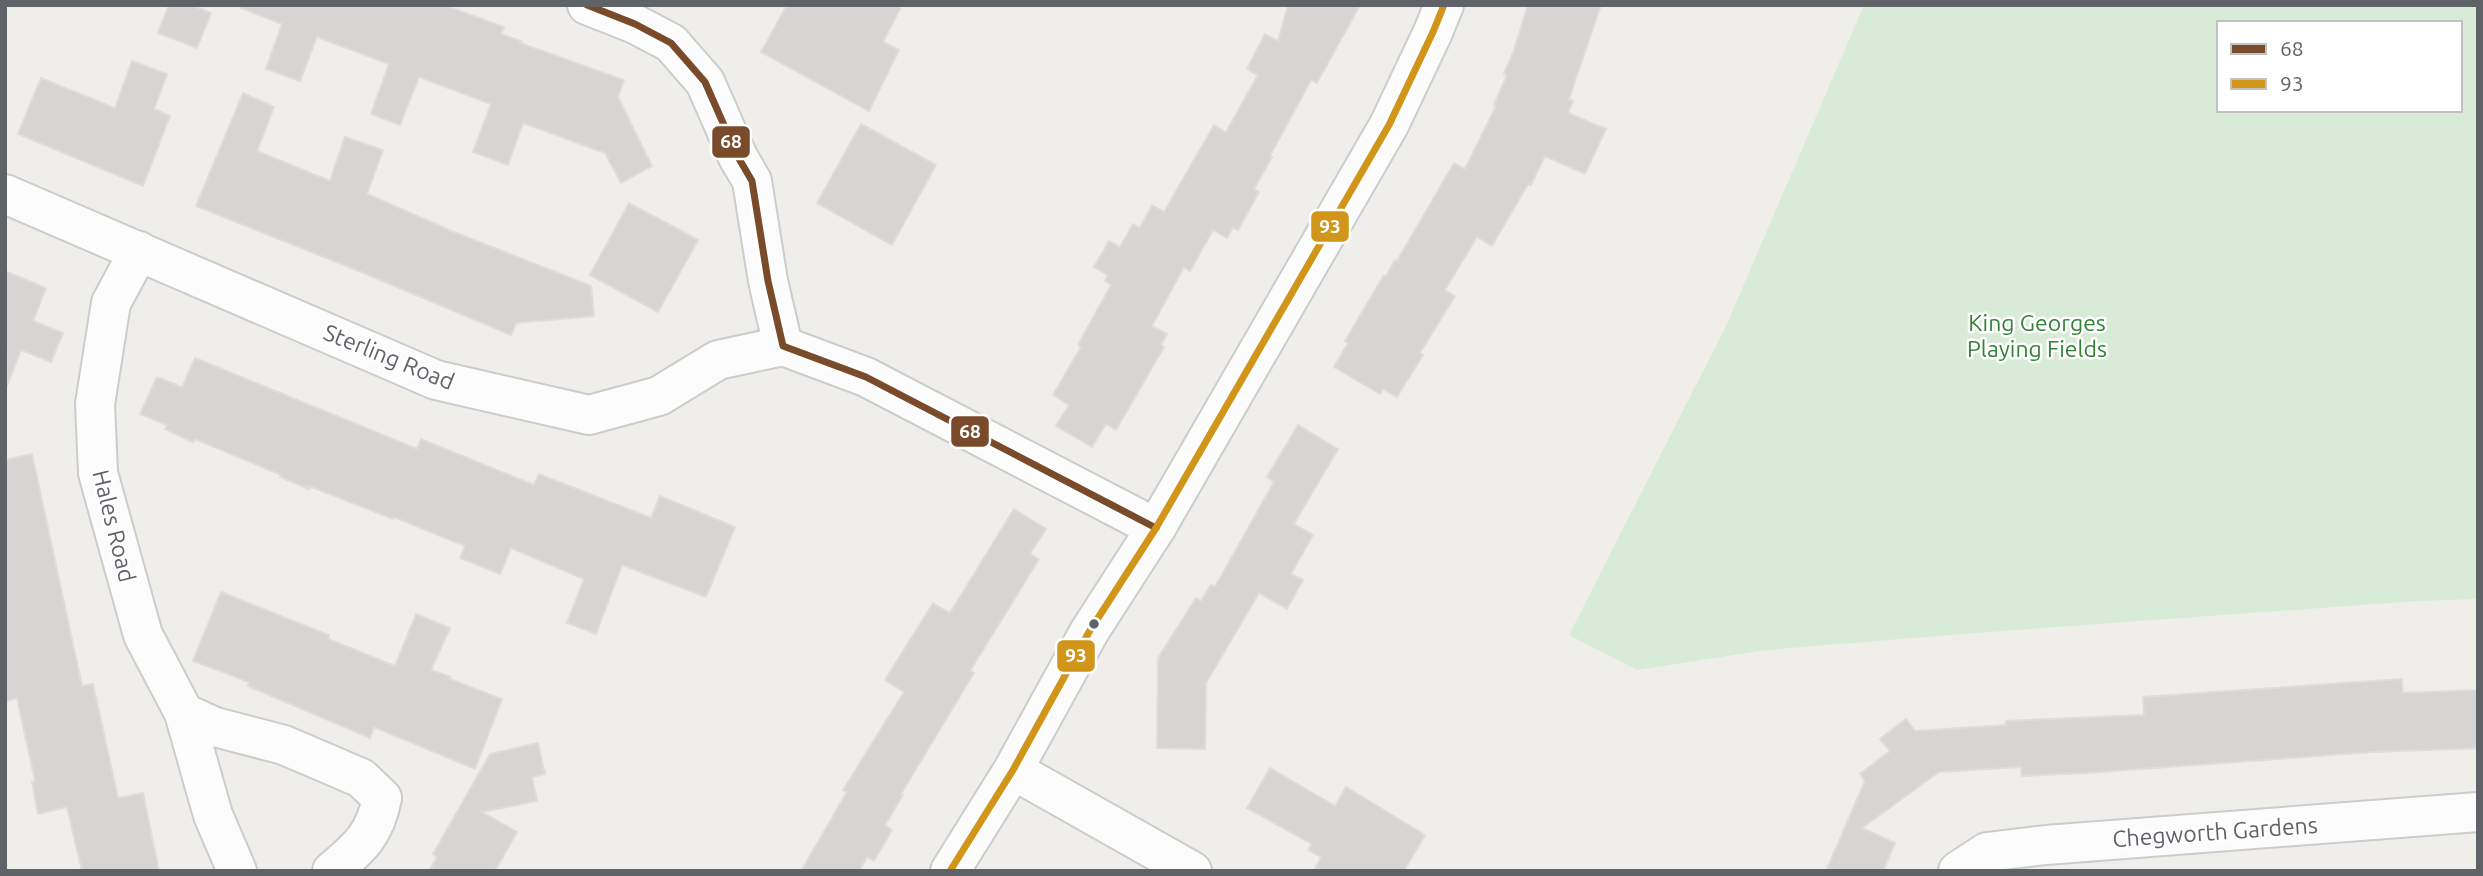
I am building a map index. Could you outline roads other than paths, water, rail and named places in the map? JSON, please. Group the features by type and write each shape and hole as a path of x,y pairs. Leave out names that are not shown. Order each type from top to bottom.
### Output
{"street":[{"path":"587,5 635,24 671,43 705,82 738,157 752,181 768,281 783,346 866,377 1156,528"},
{"path":"950,871 1013,770 1089,632 1156,528 1389,125 1444,5"},
{"name":"Sterling Road","path":"5,194 436,380 589,415 659,396 718,360 783,346"},
{"name":"Hales Road","path":"139,251 111,303 95,404 98,473 143,635 184,713 213,816 237,871"},
{"path":"184,713 215,727 284,745 361,778 382,798 379,816 362,846 332,871"},
{"path":"1013,770 1192,871"},
{"name":"Chegworth Gardens","path":"1958,871 1987,852 2046,845 2478,813"}],"park label":[{"name":"King Georges Playing Fields","path":"2037,336"}]}
